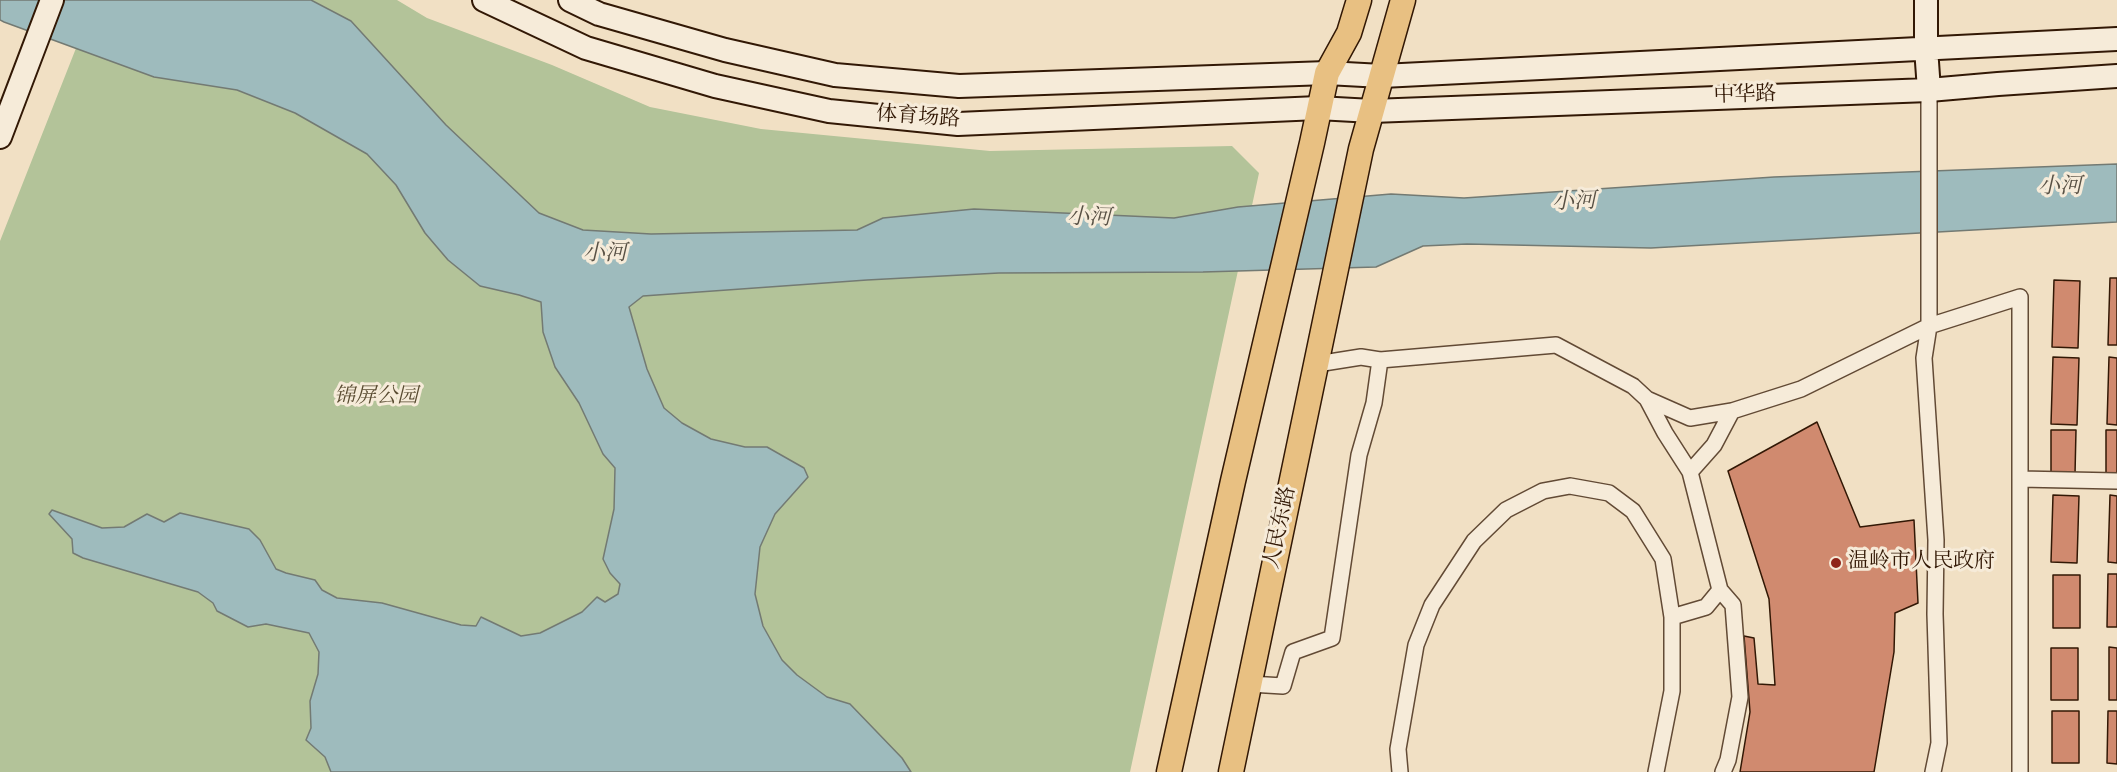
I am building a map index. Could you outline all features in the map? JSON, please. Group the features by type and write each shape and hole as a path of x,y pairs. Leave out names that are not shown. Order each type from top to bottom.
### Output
{"main road":[{"path":"0,137 52,0"},
{"name":"体育场路","path":"484,0 586,48 716,86 829,111 958,123 1318,108 1372,111"},
{"name":"体育场路","path":"570,0 599,14 725,50 835,75 959,86 1327,73 1382,76"},
{"path":"1169,772 1233,481 1312,143 1318,108 1327,73 1350,33 1359,0"},
{"path":"1372,111 1403,0"},
{"path":"1926,0 1929,90"},
{"name":"中华路","path":"1382,76 2117,39"},
{"name":"中华路","path":"1372,111 1929,90 2117,76"},
{"name":"人民东路","path":"1231,772 1361,149 1372,111"}],"street":[{"path":"1929,90 1929,326 1924,358 1936,540 1935,614 1939,743 1932,772"},
{"path":"1317,364 1360,357 1380,360 1556,345 1633,386 1647,399 1690,418 1732,411 1801,389 1929,326 2020,297 2020,772"},
{"path":"1250,684 1283,686 1293,652 1332,638 1359,455 1374,403 1380,360"},
{"path":"1647,399 1690,472 1720,590 1733,605 1740,697 1728,759 1723,772"},
{"path":"1690,472 1714,445 1732,411"},
{"path":"2020,478 2117,481"},
{"path":"1400,772 1398,749 1416,645 1432,604 1474,541 1506,510 1543,491 1570,486 1609,493 1633,511 1664,558 1672,617 1672,691 1656,772"},
{"path":"1672,617 1706,607 1720,590"}],"green space":[{"name":"锦屏公园","path":"95,0 397,0 427,18 552,65 650,107 761,129 990,151 1232,146 1259,173 1130,772 0,772 0,241"}],"water":[{"name":"小河","path":"0,0 311,0 351,21 446,125 539,213 583,230 651,234 857,230 883,218 974,209 1174,218 1238,207 1391,194 1464,198 1774,177 2117,164 2117,222 1651,248 1467,244 1423,246 1376,267 1203,272 999,273 643,296 629,307 647,369 664,408 682,423 711,439 745,447 767,447 804,468 808,477 775,514 760,547 755,594 763,626 782,660 797,675 827,697 850,704 902,758 911,772 331,772 325,757 306,740 311,728 310,701 318,674 319,652 309,633 266,624 248,627 217,611 213,603 198,592 83,558 73,553 72,539 49,514 52,510 102,528 124,527 147,514 164,522 180,513 249,529 260,540 276,569 315,580 322,590 337,598 382,603 461,625 476,626 481,617 521,636 540,633 582,612 597,597 605,602 618,594 620,584 610,573 603,559 614,509 615,468 603,454 579,403 555,367 543,332 541,302 480,286 448,260 425,233 396,185 367,154 295,113 237,90 154,77 4,22 0,20"}],"building":[{"path":"2110,278 2117,278 2117,345 2108,345"},
{"path":"2054,280 2080,281 2078,348 2052,347"},
{"path":"2053,357 2079,358 2077,425 2051,424"},
{"path":"2109,357 2117,358 2117,425 2107,424"},
{"name":"温岭市人民政府","path":"1817,422 1860,527 1914,520 1918,603 1895,613 1894,652 1874,772 1740,772 1750,712 1744,636 1754,638 1758,684 1775,685 1769,599 1728,471"},
{"path":"2051,430 2076,430 2075,474 2051,474"},
{"path":"2106,430 2117,430 2117,474 2106,474"},
{"path":"2053,495 2079,496 2077,563 2051,562"},
{"path":"2110,495 2117,496 2117,563 2108,562"},
{"path":"2108,574 2117,574 2117,627 2107,627"},
{"path":"2053,575 2080,575 2080,628 2053,628"},
{"path":"2109,647 2117,648 2117,700 2109,700"},
{"path":"2051,648 2078,648 2078,700 2051,700"},
{"path":"2052,711 2079,711 2079,763 2052,763"},
{"path":"2108,711 2117,711 2117,764 2107,763"}],"place":[{"name":"温岭市人民政府","path":"1836,563"}]}
